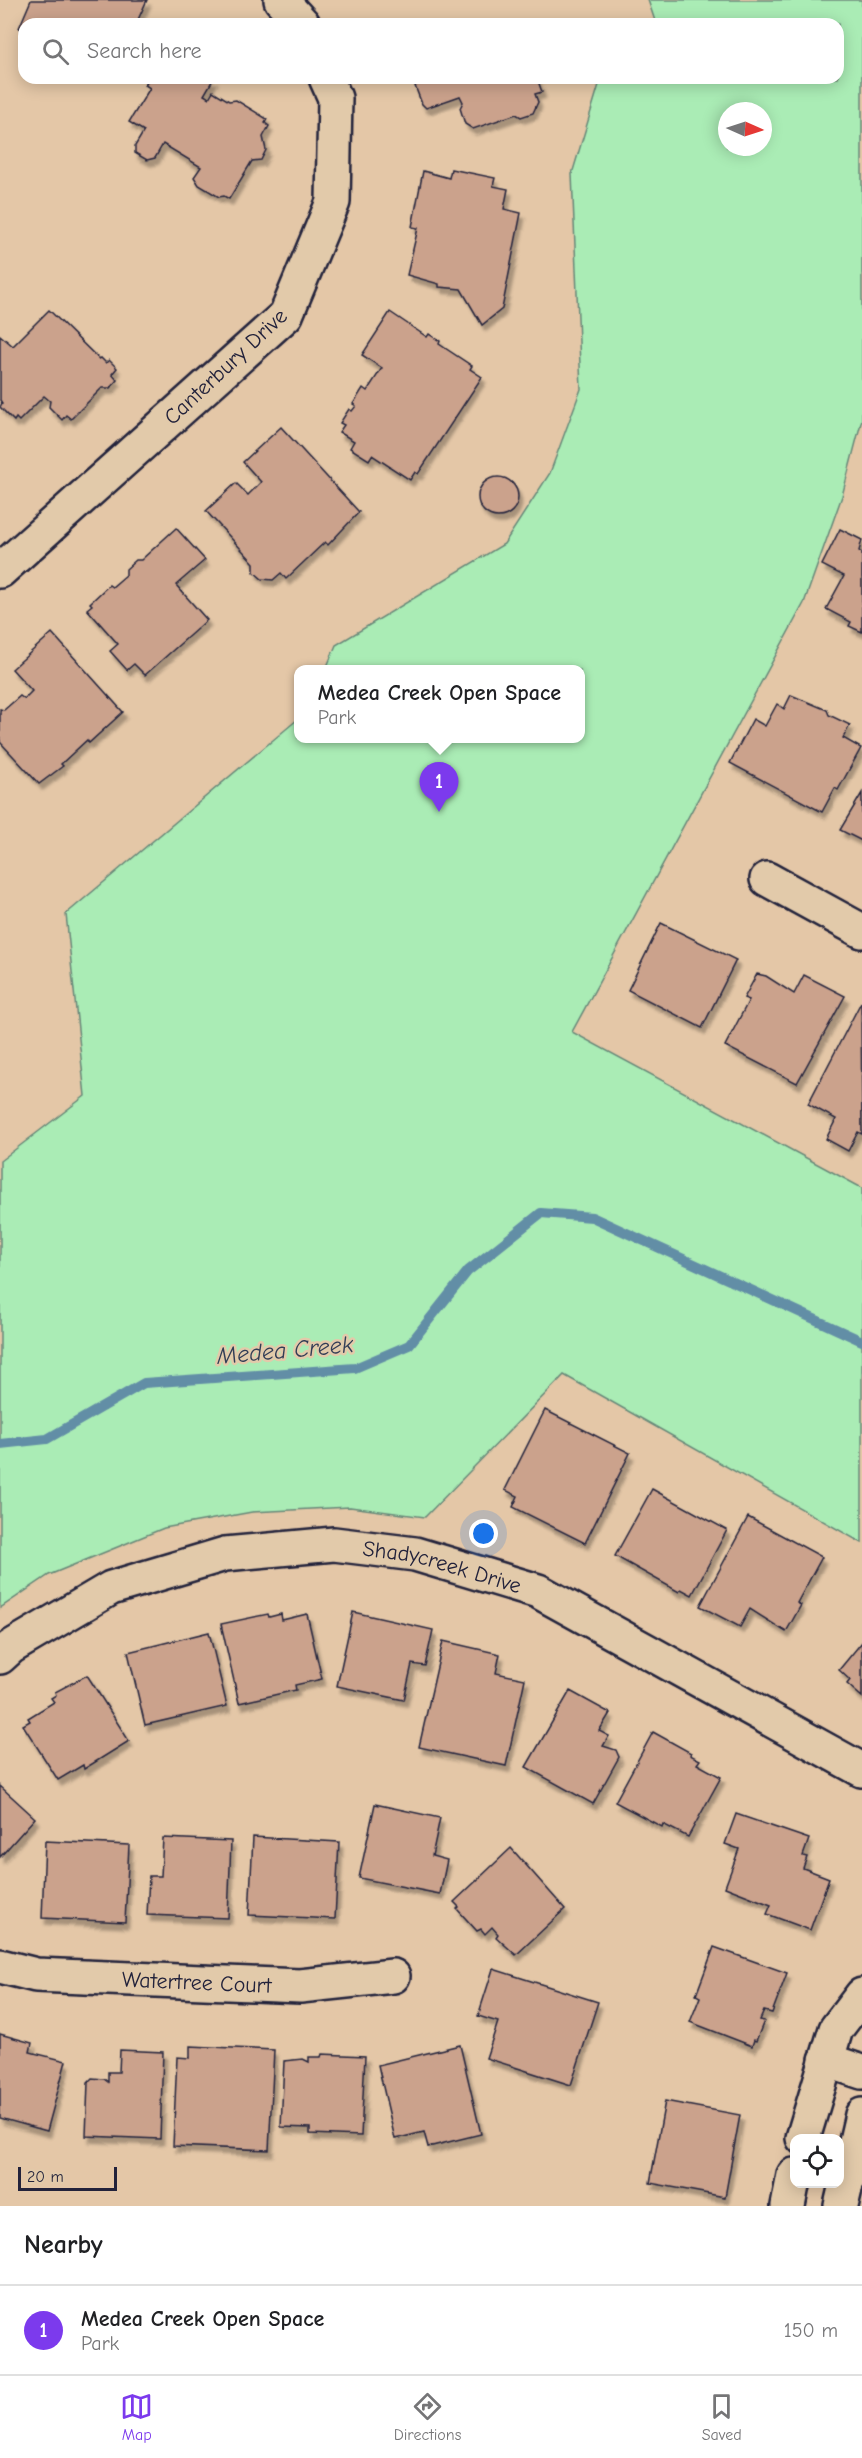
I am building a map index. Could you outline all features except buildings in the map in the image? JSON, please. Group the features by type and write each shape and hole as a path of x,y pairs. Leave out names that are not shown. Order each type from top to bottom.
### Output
{"street":[{"path":"282,0 298,18"},
{"name":"Canterbury Drive","path":"6,554 286,315 333,202 331,88"},
{"path":"767,879 862,932"},
{"name":"Shadycreek Drive","path":"0,1657 11,1647 111,1588 225,1554 334,1544 415,1554 538,1591 862,1770"},
{"name":"Watertree Court","path":"0,1966 36,1975 300,1986 393,1976"},
{"path":"804,2134 836,2029 862,1995"},
{"path":"826,2060 862,2072"},
{"path":"841,2206 862,2115"},
{"path":"788,2206 792,2188"}],"green space":[{"path":"648,0 862,0 862,419 842,496 804,603 572,1032 862,1188 862,1543 564,1375 425,1517 350,1507 252,1512 164,1528 49,1575 0,1608 0,1161 85,1096 66,914 294,722 294,743 585,743 585,665 328,665 336,645 504,544 550,473 581,389 572,174 599,84 844,84 844,18 654,18"}],"waterway":[{"name":"Medea Creek","path":"0,1444 47,1439 144,1383 355,1368 409,1345 468,1271 541,1213 592,1217 862,1341"}],"place":[{"name":"Medea Creek Open Space","path":"439,812"}]}
